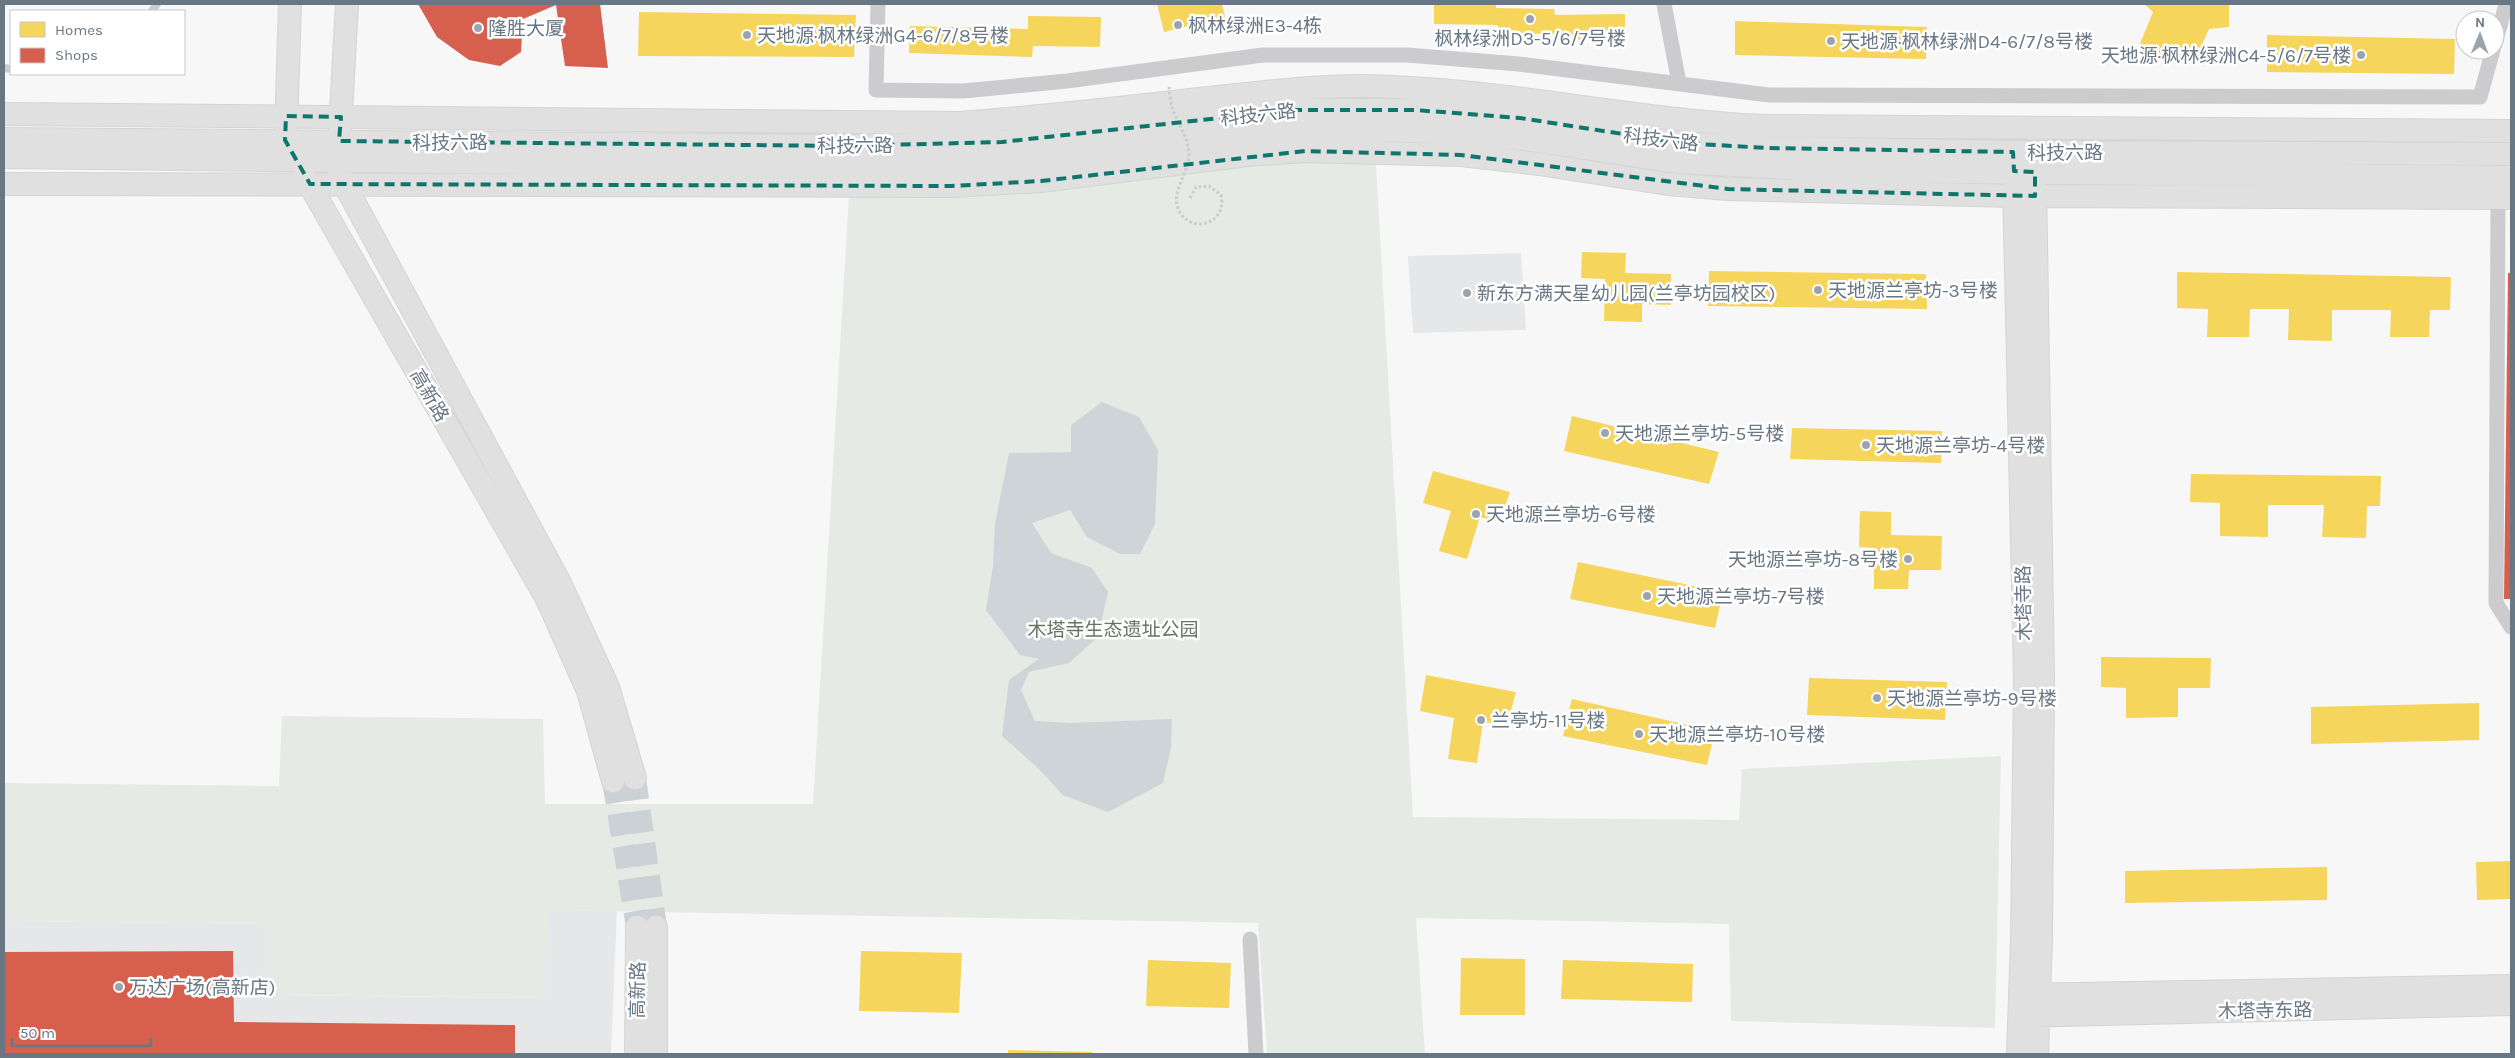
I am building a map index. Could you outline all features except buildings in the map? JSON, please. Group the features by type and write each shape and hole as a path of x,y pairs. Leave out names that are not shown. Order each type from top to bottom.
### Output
{"main road":[{"path":"285,140 290,4"},
{"path":"335,151 341,117 347,4"},
{"path":"4,114 960,123 1036,117 1286,89 1364,86 1449,91 1716,124 1764,126 2511,131"},
{"name":"科技六路","path":"4,139 285,140 335,151 898,167 1023,161 1284,130 1417,131 1532,140 1678,162 1844,171 2024,162 2511,154"},
{"name":"高新路","path":"285,140 547,599 588,691 613,781"},
{"name":"科技六路","path":"4,157 296,160 335,151"},
{"name":"高新路","path":"335,151 345,185 560,583 608,687 635,778"},
{"path":"4,184 951,186 1041,181 1247,155 1305,151 1461,155 1539,164 1668,184 1728,190 2024,196 2504,198"},
{"name":"科技六路","path":"2024,162 2511,177"},
{"name":"木塔寺路","path":"2018,1054 2041,939 2044,677 2024,162"},
{"name":"高新路","path":"636,1054 647,927 656,1054"},
{"name":"木塔寺东路","path":"2028,1005 2511,986"},
{"name":"木塔寺东路","path":"2028,1005 2511,1004"},
{"name":"木塔寺路","path":"2028,1005 2037,1054"}],"street":[{"path":"878,4 876,90 963,91 1068,81 1263,55 1416,56 1519,64 1769,95 2480,97 2490,60"},
{"path":"1664,4 1679,83"},
{"path":"2504,198 2496,604 2511,627"},
{"path":"1250,939 1256,1054"}],"path":[{"path":"1169,87 1175,116 1188,143 1187,168 1177,192 1176,202 1185,219 1194,223 1204,224 1212,222 1222,209 1221,195 1209,186 1196,187 1189,200"}],"highlighted area":[{"path":"1292,110 1415,110 1520,118 1681,143 1767,148 2013,152 2014,171 2035,172 2035,196 1728,189 1461,155 1305,151 1041,181 951,186 310,184 285,140 286,116 341,117 339,141 847,146 1002,142"}],"shaded area":[{"name":"新东方满天星幼儿园(兰亭坊园校区)","path":"1521,253 1526,330 1413,333 1408,256"},
{"path":"1102,402 1139,417 1158,450 1155,524 1140,554 1120,554 1087,537 1070,510 1032,523 1051,553 1092,568 1108,592 1098,637 1069,663 1029,672 1021,690 1035,721 1071,723 1172,719 1171,748 1163,783 1108,812 1063,795 1038,768 1002,736 1009,680 1039,659 1020,655 986,610 993,566 995,523 1009,453 1071,452 1071,425"},
{"path":"548,910 617,911 611,1054 4,1054 4,921 269,924 268,995 544,998"}],"green space":[{"name":"木塔寺生态遗址公园","path":"1279,162 1376,164 1413,817 1739,820 1742,769 2001,756 1995,1028 1731,1021 1729,924 1416,918 1425,1054 1267,1054 1258,923 548,910 545,998 267,995 268,924 4,921 4,783 279,786 282,716 543,719 545,804 813,804 849,194"}],"tunnel":[{"path":"635,778 656,927"},
{"path":"613,781 637,927"}],"place":[{"name":"枫林绿洲D3-5/6/7号楼","path":"1530,19"},
{"name":"枫林绿洲E3-4栋","path":"1178,25"},
{"name":"隆胜大厦","path":"478,28"},
{"name":"天地源·枫林绿洲G4-6/7/8号楼","path":"747,35"},
{"name":"天地源·枫林绿洲D4-6/7/8号楼","path":"1831,41"},
{"name":"天地源·枫林绿洲C4-5/6/7号楼","path":"2361,55"},
{"name":"天地源兰亭坊-3号楼","path":"1818,290"},
{"name":"新东方满天星幼儿园(兰亭坊园校区)","path":"1467,293"},
{"name":"天地源兰亭坊-5号楼","path":"1605,433"},
{"name":"天地源兰亭坊-4号楼","path":"1866,445"},
{"name":"天地源兰亭坊-6号楼","path":"1476,514"},
{"name":"天地源兰亭坊-8号楼","path":"1908,559"},
{"name":"天地源兰亭坊-7号楼","path":"1647,596"},
{"name":"天地源兰亭坊-9号楼","path":"1877,698"},
{"name":"兰亭坊-11号楼","path":"1481,720"},
{"name":"天地源兰亭坊-10号楼","path":"1639,734"},
{"name":"万达广场(高新店)","path":"119,987"}]}
